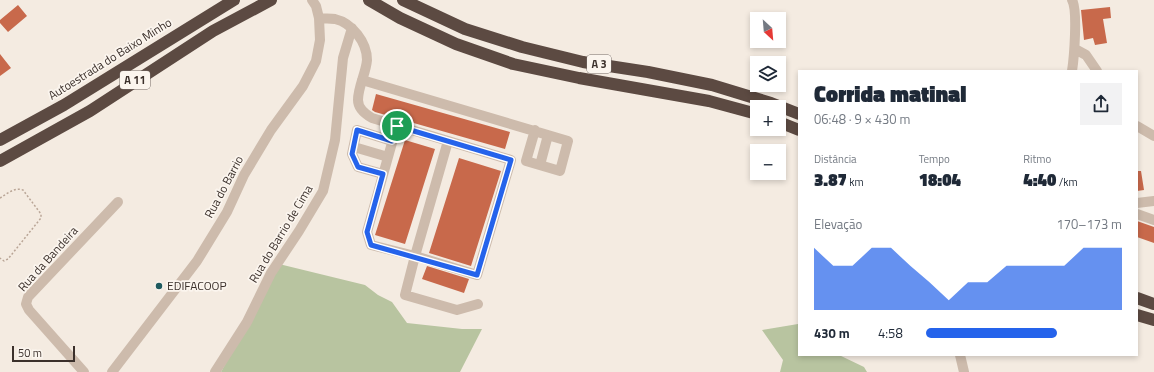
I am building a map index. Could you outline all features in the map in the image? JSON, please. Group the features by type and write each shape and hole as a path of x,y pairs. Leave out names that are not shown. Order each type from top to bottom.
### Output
{"highway":[{"name":"Autoestrada do Baixo Minho","path":"0,140 64,105 234,0"},
{"name":"A 11","path":"0,161 90,110 214,32 271,0"},
{"name":"A 3","path":"369,0 400,18 456,44 513,64 579,78 709,101 750,112"},
{"name":"A 3","path":"403,0 465,29 522,48 583,62 648,72 712,85 771,103 798,114"},
{"path":"786,125 798,130"},
{"path":"1138,298 1154,304"},
{"path":"1138,315 1154,320"}],"street":[{"name":"Rua do Barrio","path":"112,372 197,261 227,212 244,174 271,130 303,86 316,61 320,40 319,18 316,6 312,0"},
{"path":"1072,0 1074,7 1075,49 1072,70"},
{"path":"319,18 334,19 352,28 359,36 365,49 367,61 358,100 362,112 372,118 511,160 477,275 415,256 371,245 367,232 397,126"},
{"name":"Rua do Barrio de Cima","path":"215,372 247,322 271,273 323,192 335,140 343,58 352,28"},
{"path":"1075,49 1086,55 1096,70"},
{"path":"362,80 535,130 568,141 560,172 526,161 535,130"},
{"path":"1138,127 1154,136"},
{"path":"383,174 358,167 352,154 357,130 392,141"},
{"path":"540,165 548,135"},
{"path":"448,141 405,295 457,310 478,304"},
{"path":"354,147 388,157"},
{"path":"1138,203 1154,201"},
{"name":"Rua da Bandeira","path":"84,372 29,310 26,304 28,298 118,202"},
{"path":"1138,214 1154,220"},
{"path":"960,356 964,372"}],"path":[{"path":"0,198 14,190 23,190 41,214 41,218 8,259 4,261 0,258"}],"green space":[{"path":"279,264 365,285 378,295 392,302 407,323 462,329 482,329 460,372 221,372"},
{"path":"798,324 798,356 841,356 864,367 867,372 780,372 783,360 762,330"}],"building":[{"path":"18,5 27,16 8,32 0,23 0,20"},
{"path":"1110,7 1111,18 1103,19 1107,43 1095,45 1093,38 1084,40 1081,10"},
{"path":"0,54 11,68 0,76"},
{"path":"376,94 510,132 505,149 375,112 372,110"},
{"path":"405,140 435,149 405,244 375,235"},
{"path":"459,158 501,171 471,266 429,253"},
{"path":"1138,171 1141,171 1144,190 1138,191"},
{"path":"1138,221 1154,227 1154,243 1138,237"},
{"path":"427,266 469,279 464,293 422,279"}],"place":[{"name":"EDIFACOOP","path":"159,286"}],"route":[{"path":"397,126 511,160 477,275 415,256 371,245 367,232 383,174 358,167 352,154 357,130 392,141 397,126"}]}
